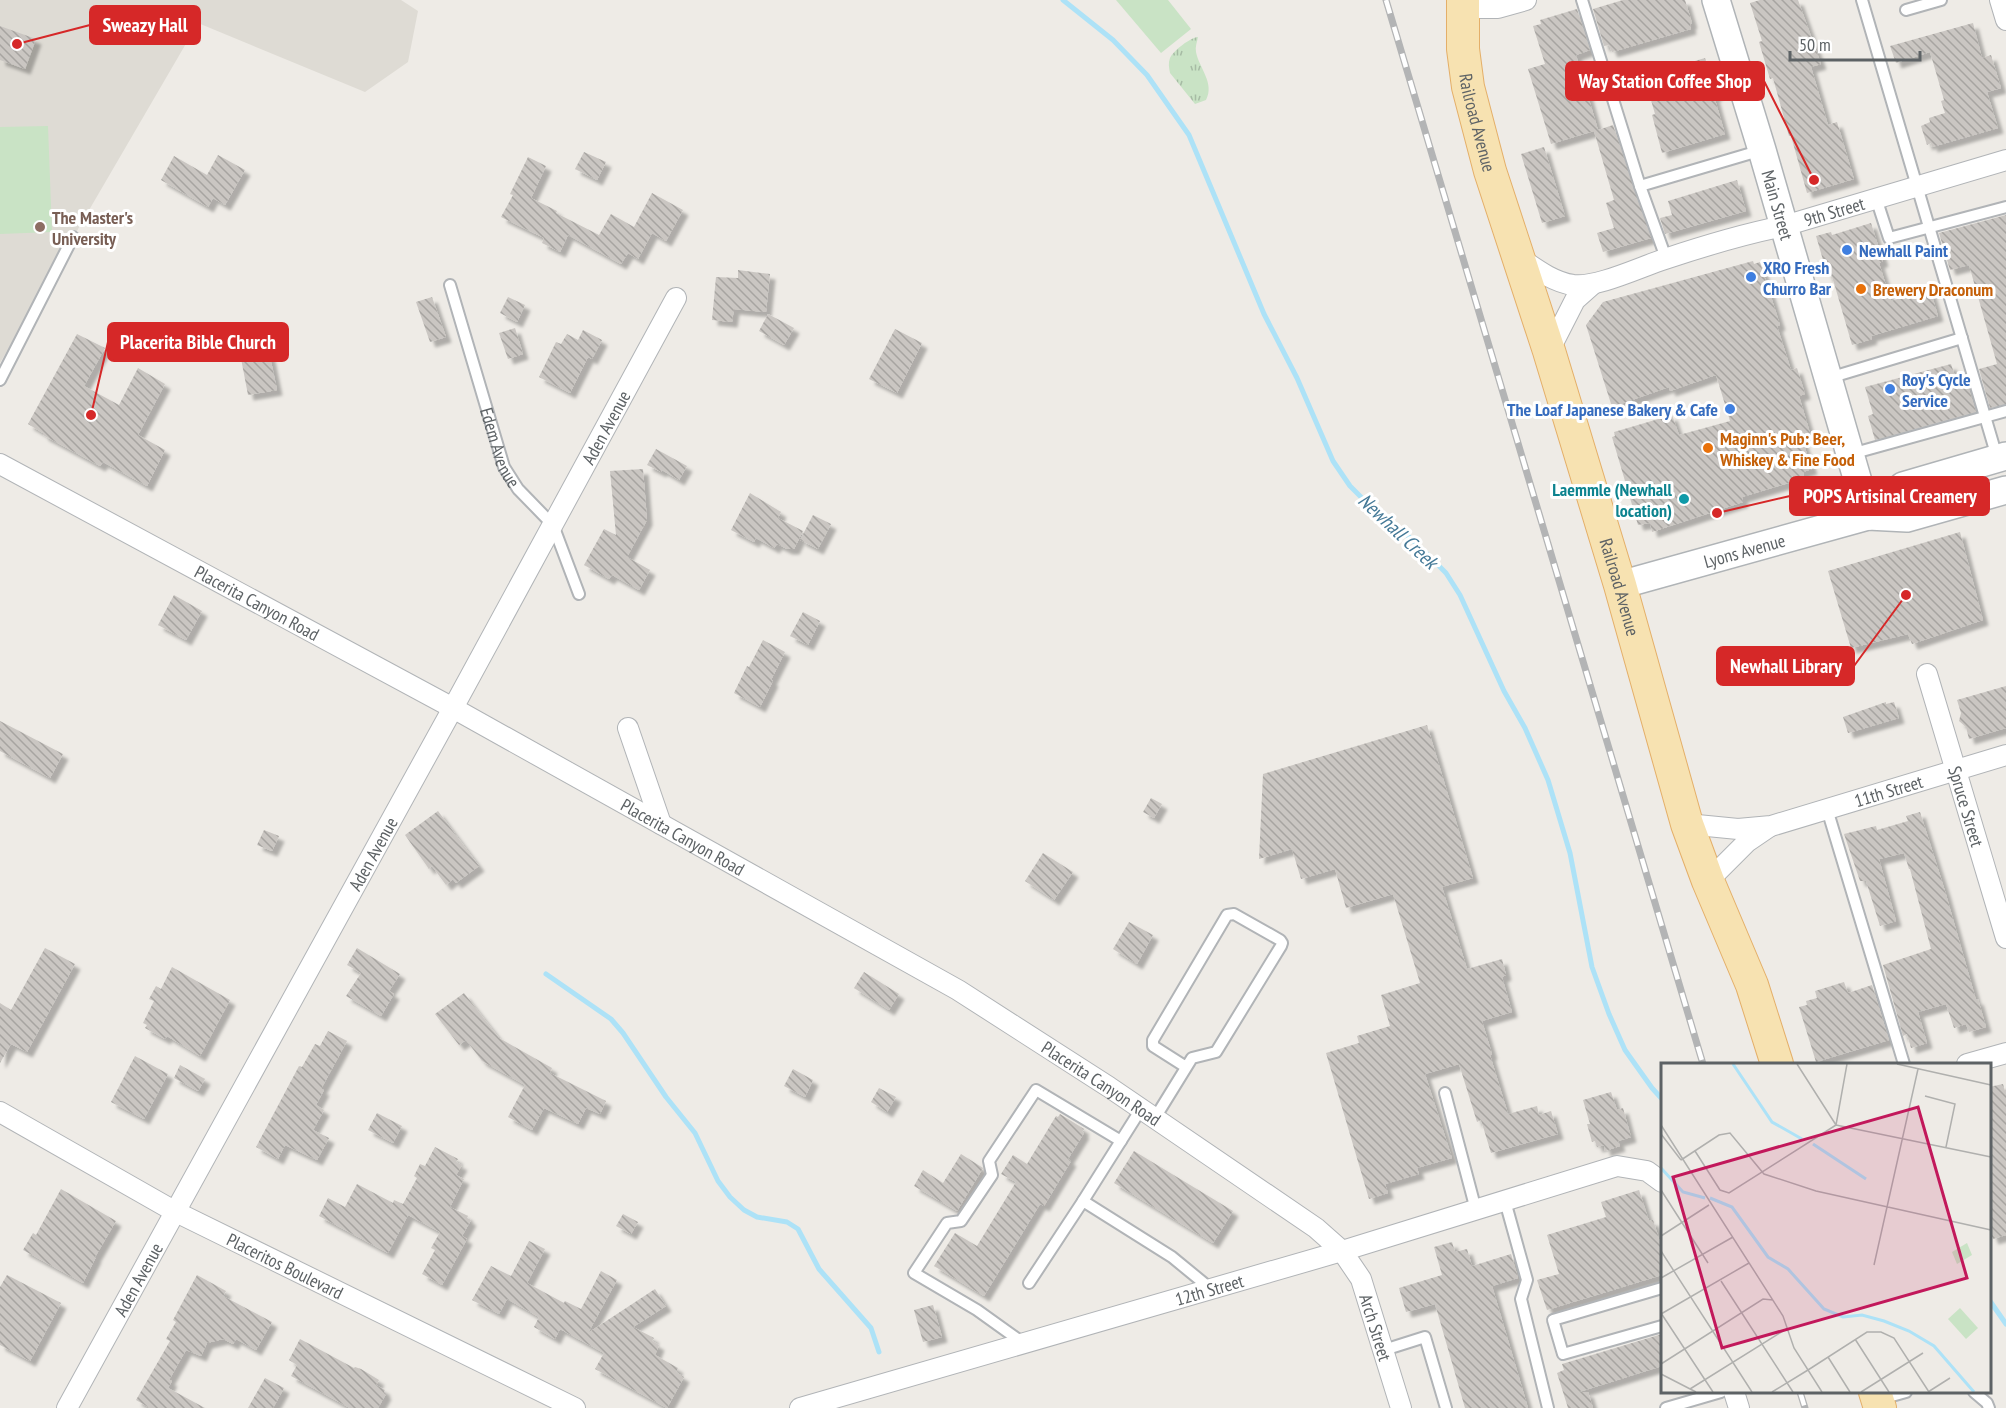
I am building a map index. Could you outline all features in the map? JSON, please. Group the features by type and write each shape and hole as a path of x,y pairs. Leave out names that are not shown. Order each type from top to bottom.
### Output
{"main road":[{"name":"Railroad Avenue","path":"1463,4 1463,49 1468,87 1490,171 1520,258 1620,585 1687,824 1708,881 1752,985 1776,1063"}],"street":[{"path":"1463,4 1497,8 1526,0"},
{"name":"Main Street","path":"1716,0 1868,516"},
{"path":"2000,0 2006,20"},
{"name":"9th Street","path":"1520,258 1550,278 1573,285 1593,284 1666,258 1784,226 2006,160"},
{"name":"9th Street","path":"1549,351 1575,300 1593,284"},
{"name":"Aden Avenue","path":"67,1408 554,525 676,298"},
{"name":"Lyons Avenue","path":"1868,516 1903,486 2002,457"},
{"name":"Placerita Canyon Road","path":"0,464 453,708 958,990 1148,1114 1316,1228 1342,1251"},
{"name":"Lyons Avenue","path":"1620,585 1868,516 1907,518 2006,490"},
{"name":"Spruce Street","path":"1927,674 2006,938"},
{"path":"628,728 661,824"},
{"name":"11th Street","path":"1687,824 1738,829 1771,825 1956,768 2006,755"},
{"name":"11th Street","path":"1708,881 1747,842 1771,825"},
{"path":"1974,1063 2006,1053"},
{"name":"Placeritos Boulevard","path":"0,1112 174,1211 575,1408"},
{"name":"12th Street","path":"800,1408 1342,1251 1617,1166 1647,1171 1661,1181"},
{"name":"Arch Street","path":"1342,1251 1361,1279 1401,1408"},
{"path":"1734,1393 1739,1408"}],"lane":[{"path":"1582,0 1640,186 1666,258"},
{"path":"1862,0 1985,417 2002,457"},
{"path":"1906,10 1941,0"},
{"path":"1640,186 1762,150"},
{"path":"1876,198 1889,238 2006,207"},
{"path":"0,380 73,237"},
{"name":"Edem Avenue","path":"450,285 504,467 519,489 554,525 579,594"},
{"path":"1829,378 1962,338"},
{"path":"1851,454 2006,411"},
{"path":"1827,809 1903,1063"},
{"path":"1029,1283 1121,1141 1148,1114 1186,1067 1192,1058 1216,1052 1281,946 1280,940 1234,914 1227,915 1153,1040 1153,1046 1186,1067"},
{"path":"1023,1343 977,1310 914,1273 947,1223 961,1221 992,1175 989,1161 1036,1090 1121,1141"},
{"path":"1445,1093 1476,1210"},
{"path":"1505,1200 1527,1280 1521,1299 1548,1408"},
{"path":"1083,1201 1172,1257 1211,1289"},
{"path":"1661,1288 1553,1320 1563,1354 1661,1326"},
{"path":"1384,1350 1425,1337 1446,1408"},
{"path":"1666,1408 1718,1393"},
{"path":"1975,1393 1987,1403 1989,1408"}],"shaded area":[{"name":"The Master's University","path":"0,0 401,0 418,11 408,62 365,92 198,23 0,363"}],"green space":[{"path":"1116,0 1168,0 1191,29 1161,53"},
{"path":"1198,37 1196,52 1209,88 1206,100 1195,104 1170,73 1169,64 1170,58 1179,48"},
{"path":"48,126 52,232 0,234 0,127"}],"building":[{"path":"1623,0 1685,0 1692,23 1690,24 1691,29 1612,52 1609,45 1604,46 1593,9"},
{"path":"1760,0 1798,0 1821,64 1811,67 1828,125 1837,122 1854,179 1807,193 1773,78 1770,79 1759,42 1762,41 1750,3"},
{"path":"1577,9 1590,50 1576,55 1598,130 1613,125 1651,238 1603,252 1597,233 1614,228 1606,203 1614,200 1594,131 1551,144 1528,69 1545,64 1533,26 1541,24 1540,20"},
{"path":"1973,23 1982,58 1991,55 2001,88 1987,92 1998,128 1932,147 1931,143 1927,145 1921,126 1930,122 1929,118 1945,113 1941,101 1944,100 1930,52 1896,63 1890,46"},
{"path":"0,26 36,39 25,69 0,60"},
{"path":"1705,58 1717,95 1714,96 1725,134 1662,153 1652,115 1655,114 1644,76"},
{"path":"1544,147 1565,216 1542,223 1521,154"},
{"path":"584,152 606,162 597,180 575,169"},
{"path":"218,155 245,170 225,205 213,198 208,207 161,180 174,156 207,175"},
{"path":"528,157 546,166 531,198 599,235 611,214 634,227 652,193 683,210 666,241 652,233 638,259 628,253 621,264 568,235 560,252 542,243 544,238 501,217 513,195 510,194"},
{"path":"1737,180 1746,211 1665,234 1660,218 1672,215 1668,201"},
{"path":"2006,215 2006,404 1990,408 1979,369 1997,364 1969,265 1950,270 1939,233"},
{"path":"1871,223 1883,261 1879,263 1891,301 1930,289 1938,316 1871,336 1872,339 1852,345 1832,276 1828,277 1816,236 1831,232 1832,235"},
{"path":"1753,261 1754,264 1760,262 1780,325 1777,326 1791,370 1797,368 1805,394 1799,396 1810,433 1801,436 1812,469 1803,472 1804,476 1791,479 1792,482 1742,497 1743,502 1652,532 1650,523 1638,525 1612,437 1615,436 1614,432 1672,415 1679,435 1730,421 1716,375 1670,391 1669,387 1612,407 1586,325 1603,302"},
{"path":"738,270 770,274 766,312 734,309 732,322 712,320 716,277 738,278"},
{"path":"432,297 446,337 430,342 416,302"},
{"path":"508,297 525,305 517,322 500,313"},
{"path":"768,314 794,328 784,345 759,331"},
{"path":"515,328 523,354 508,359 499,333"},
{"path":"895,329 922,343 897,393 869,379"},
{"path":"583,330 602,340 592,359 588,357 570,393 539,377 556,342 561,344 567,334 578,340"},
{"path":"77,334 105,348 84,386 119,405 138,368 165,384 138,435 165,450 147,486 103,462 100,466 43,435 28,424"},
{"path":"267,342 277,390 248,395 239,348"},
{"path":"1951,364 1955,376 1964,373 1976,412 1875,440 1868,416 1873,414 1865,387"},
{"path":"656,449 687,466 679,480 662,470 661,472 647,465"},
{"path":"643,469 647,520 627,557 650,570 639,590 612,575 609,579 584,565 604,529 616,535 610,471"},
{"path":"750,493 781,512 778,518 803,531 794,549 787,549 777,544 774,548 756,538 754,542 731,530"},
{"path":"813,515 831,524 818,549 800,540"},
{"path":"1960,532 1983,620 1912,644 1908,634 1851,648 1828,571"},
{"path":"174,595 202,611 186,640 158,625"},
{"path":"803,612 820,621 808,645 790,636"},
{"path":"763,640 785,652 760,707 734,693"},
{"path":"2006,686 2006,728 1969,739 1966,727 1959,721 1961,713 1957,700"},
{"path":"1886,702 1886,704 1894,702 1899,718 1848,733 1843,717"},
{"path":"0,721 63,754 50,778 0,751"},
{"path":"1427,725 1473,878 1442,887 1467,969 1502,959 1506,975 1502,977 1512,1012 1482,1021 1508,1114 1537,1106 1539,1115 1551,1111 1558,1134 1491,1153 1481,1120 1477,1122 1459,1064 1425,1074 1452,1158 1417,1168 1419,1174 1385,1184 1388,1193 1369,1199 1326,1053 1359,1043 1357,1036 1390,1026 1381,995 1420,983 1393,894 1346,908 1335,869 1301,879 1292,849 1259,859 1263,774"},
{"path":"1151,798 1162,804 1154,818 1143,812"},
{"path":"438,811 479,866 456,883 453,879 446,885 432,866 429,869 405,835"},
{"path":"1920,812 1986,1027 1969,1032 1966,1024 1954,1028 1946,1004 1918,1012 1927,1043 1911,1048 1907,1034 1903,1036 1883,965 1931,949 1910,869 1904,853 1879,859 1896,921 1880,926 1866,881 1860,881 1844,834 1876,826 1877,830 1908,821 1906,816"},
{"path":"264,830 279,836 272,851 257,845"},
{"path":"1043,853 1073,872 1054,900 1025,881"},
{"path":"1129,922 1153,935 1137,964 1113,949"},
{"path":"45,948 75,964 27,1052 11,1044 0,1063 0,1003 11,1010"},
{"path":"357,948 400,974 389,991 394,994 381,1016 346,996 361,973 347,965"},
{"path":"172,967 230,1000 200,1056 167,1036 165,1039 145,1028 147,1025 143,1023 154,1001 149,999 156,986 161,989"},
{"path":"864,972 899,994 889,1010 854,988"},
{"path":"1844,982 1848,993 1872,985 1889,1040 1816,1062 1799,1007 1807,1005 1806,1001 1817,998 1815,991"},
{"path":"464,993 499,1038 552,1068 550,1073 606,1101 600,1114 586,1108 578,1124 544,1108 532,1130 508,1117 525,1085 482,1061 466,1040 459,1045 435,1014"},
{"path":"328,1031 347,1041 321,1089 324,1090 316,1105 324,1110 313,1130 329,1138 317,1160 285,1145 278,1159 256,1147 299,1066 302,1067 315,1044 320,1046"},
{"path":"135,1056 168,1074 144,1119 111,1102"},
{"path":"180,1065 205,1079 198,1091 174,1078"},
{"path":"793,1069 813,1080 805,1097 784,1086"},
{"path":"2003,1084 2006,1095 2006,1235 1993,1239 1991,1234 1991,1087"},
{"path":"879,1088 896,1097 887,1112 871,1102"},
{"path":"1611,1092 1617,1110 1623,1108 1631,1137 1618,1141 1620,1146 1605,1151 1604,1145 1597,1147 1595,1141 1592,1142 1587,1124 1590,1124 1583,1100"},
{"path":"377,1113 402,1126 393,1143 368,1130"},
{"path":"1060,1114 1084,1129 1082,1132 1084,1133 1068,1159 1071,1161 1044,1206 1040,1204 984,1296 934,1266 955,1233 977,1246 1016,1182 1001,1174 1013,1155 1027,1164 1056,1116"},
{"path":"435,1147 458,1159 456,1162 462,1165 456,1175 464,1179 450,1207 468,1216 467,1218 471,1220 462,1236 467,1239 442,1285 422,1274 435,1250 431,1248 440,1232 408,1215 388,1253 319,1216 328,1198 345,1207 357,1184 393,1203 394,1200 403,1204 417,1178 414,1176 420,1164 425,1166"},
{"path":"1134,1151 1233,1211 1213,1243 1114,1183"},
{"path":"961,1154 983,1168 957,1211 914,1186 923,1170 943,1183"},
{"path":"61,1189 116,1221 83,1283 23,1250 33,1233 36,1235"},
{"path":"1639,1190 1649,1221 1653,1220 1661,1242 1661,1275 1547,1310 1537,1280 1559,1274 1547,1235 1606,1217 1601,1202"},
{"path":"623,1214 638,1222 631,1234 616,1226"},
{"path":"529,1241 545,1249 527,1283 564,1303 565,1301 581,1309 601,1271 617,1280 588,1333 655,1289 666,1306 633,1327 654,1338 652,1341 659,1345 655,1355 678,1368 676,1372 684,1377 667,1408 595,1369 604,1353 560,1329 555,1339 534,1327 539,1317 507,1299 499,1314 472,1300 491,1266 511,1276"},
{"path":"1452,1242 1455,1252 1467,1249 1472,1266 1511,1254 1518,1278 1492,1286 1528,1408 1465,1408 1435,1304 1406,1312 1399,1288 1442,1275 1434,1247"},
{"path":"7,1275 61,1303 30,1361 0,1345 0,1287"},
{"path":"197,1275 226,1291 223,1296 272,1322 256,1350 236,1339 233,1344 223,1339 207,1343 201,1356 186,1350 169,1380 172,1381 168,1388 205,1408 150,1408 136,1400 170,1341 166,1339 176,1322 173,1320"},
{"path":"933,1305 942,1337 923,1342 914,1310"},
{"path":"1661,1334 1661,1366 1579,1392 1588,1392 1593,1408 1568,1408 1557,1373 1564,1370 1562,1364"},
{"path":"300,1339 379,1380 376,1385 385,1390 386,1394 378,1408 350,1408 291,1376 297,1365 289,1360"},
{"path":"265,1378 284,1388 273,1408 248,1408"}],"waterway":[{"name":"Newhall Creek","path":"1063,0 1113,40 1147,75 1189,135 1264,314 1297,378 1333,461 1350,486 1370,506 1407,535 1446,573 1460,595 1548,780 1570,853 1592,967 1609,1014 1625,1050 1661,1098"},
{"path":"546,974 611,1019 623,1033 666,1097 695,1133 718,1181 730,1197 744,1210 757,1217 787,1222 798,1229 819,1269 871,1328 879,1352"},
{"name":"Newhall Creek","path":"1991,1302 2006,1324"}],"railway":[{"path":"1386,0 1703,1063"},
{"path":"1800,1393 1805,1408"}],"place":[{"name":"Sweazy Hall","path":"17,44"},
{"name":"Way Station Coffee Shop","path":"1814,180"},
{"name":"The Master's University","path":"40,227"},
{"name":"Newhall Paint","path":"1847,250"},
{"name":"XRO Fresh Churro Bar","path":"1751,277"},
{"name":"Brewery Draconum","path":"1861,289"},
{"name":"Roy's Cycle Service","path":"1890,389"},
{"name":"The Loaf Japanese Bakery & Cafe","path":"1730,409"},
{"name":"Placerita Bible Church","path":"91,415"},
{"name":"Maginn's Pub: Beer, Whiskey & Fine Food","path":"1708,448"},
{"name":"Laemmle (Newhall location)","path":"1684,499"},
{"name":"POPS Artisinal Creamery","path":"1717,513"},
{"name":"Newhall Library","path":"1906,595"}]}
